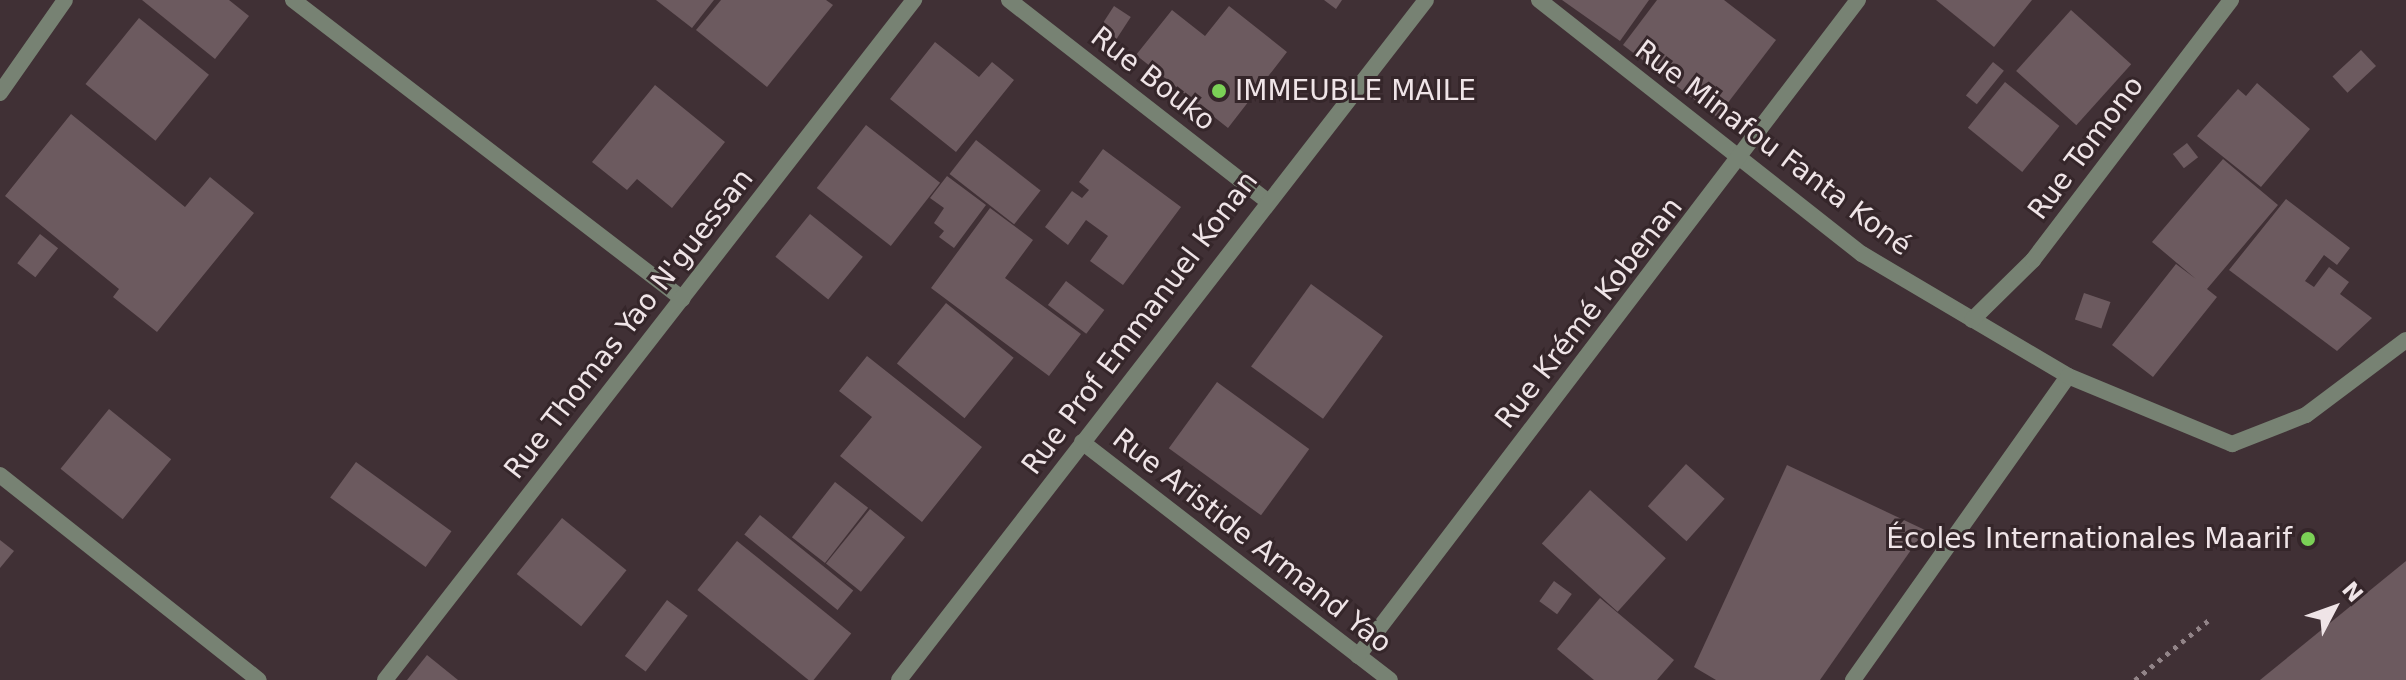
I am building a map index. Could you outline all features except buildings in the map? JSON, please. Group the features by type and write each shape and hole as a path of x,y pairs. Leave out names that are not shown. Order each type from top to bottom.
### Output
{"street":[{"path":"0,93 65,0"},
{"path":"293,0 682,299"},
{"name":"Rue Thomas Yao N'guessan","path":"385,680 914,0"},
{"name":"Rue Bouko","path":"1009,0 1266,200"},
{"name":"Rue Prof Emmanuel Konan","path":"899,680 1266,200 1426,0"},
{"name":"Rue Minafou Fanta Koné","path":"1539,0 1862,254 2068,376 2232,444 2306,415 2406,340"},
{"name":"Rue Krémé Kobenan","path":"1358,656 1858,0"},
{"name":"Rue Tomono","path":"1972,320 2033,260 2231,0"},
{"path":"1853,680 2068,376"},
{"name":"Rue Aristide Armand Yao","path":"1082,442 1390,680"},
{"path":"0,475 259,680"}],"path":[{"path":"2135,680 2210,619"}],"place":[{"name":"IMMEUBLE MAILE","path":"1219,91"},
{"name":"Écoles Internationales Maarif","path":"2308,539"}]}
